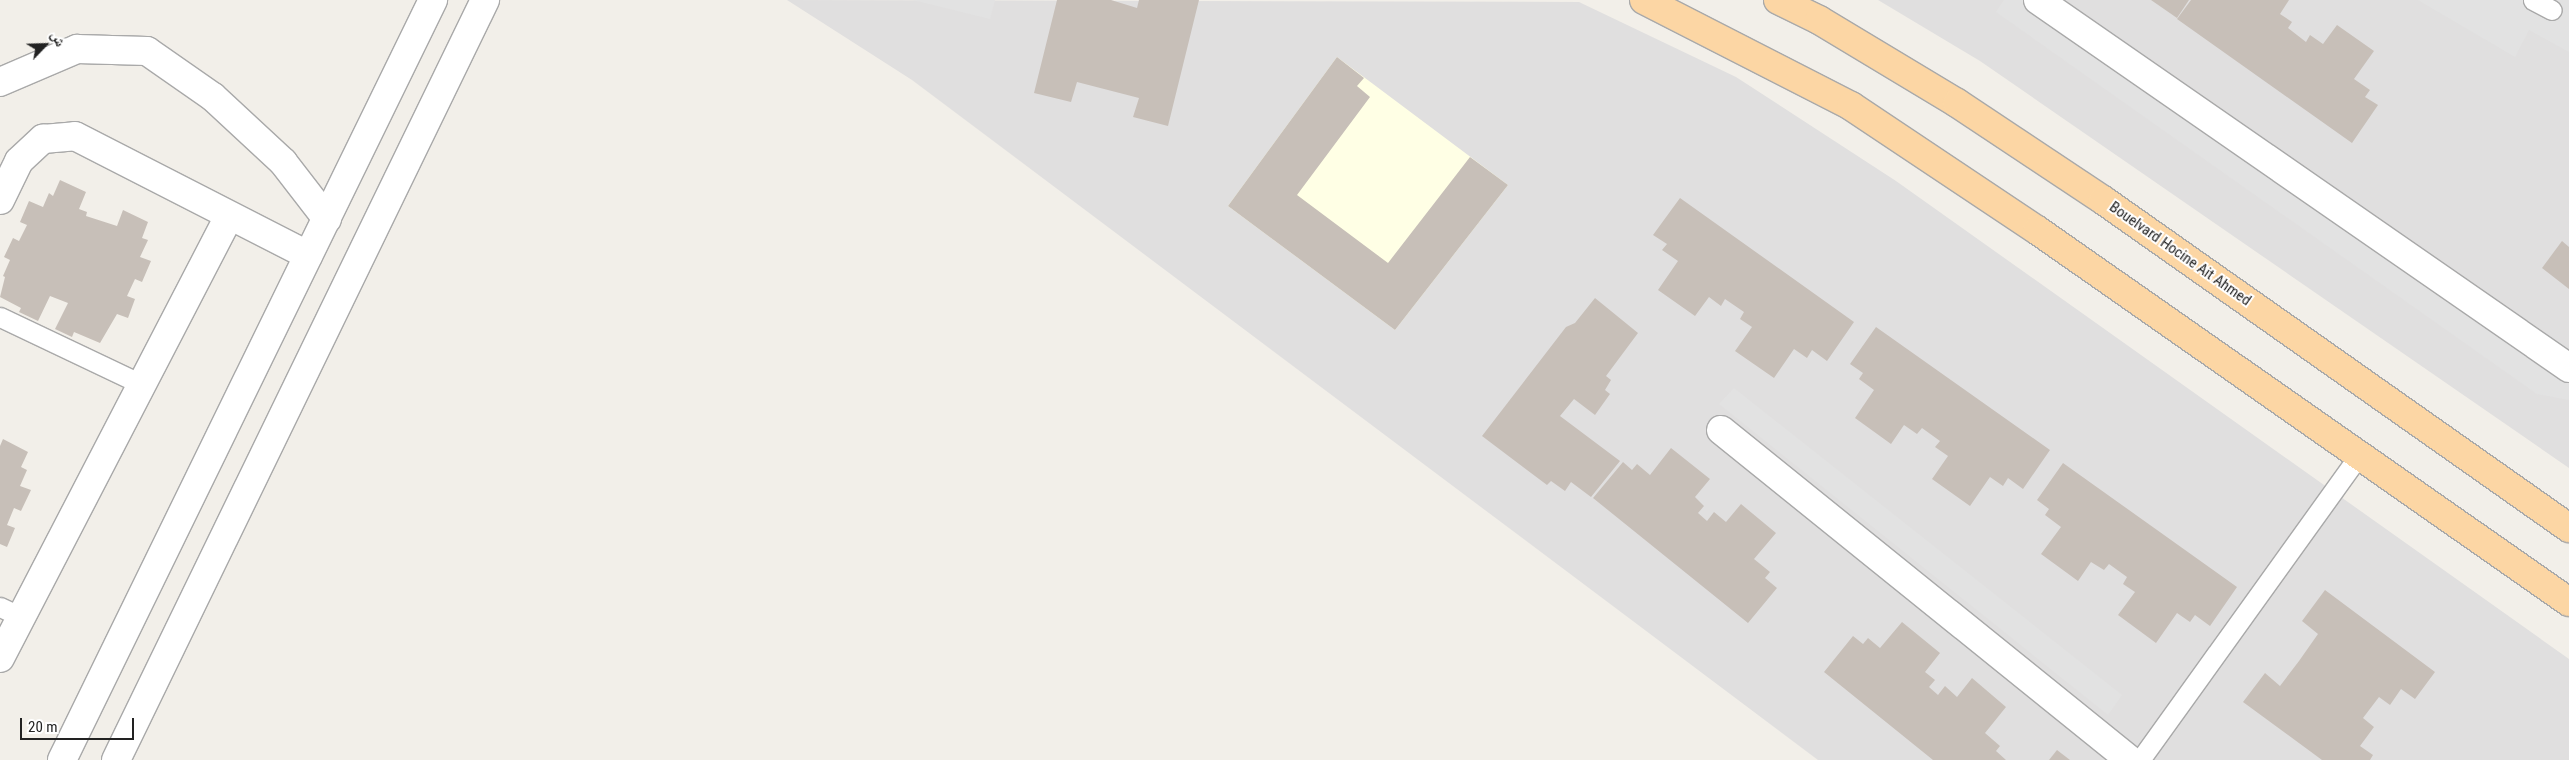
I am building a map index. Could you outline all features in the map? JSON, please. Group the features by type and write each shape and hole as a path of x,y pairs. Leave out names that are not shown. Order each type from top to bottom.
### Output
{"main road":[{"path":"1644,0 1851,106 2037,230 2569,602"},
{"name":"Bouelvard Hocine Ait Ahmed","path":"1778,0 1819,20 1958,103 2103,200 2569,528"}],"street":[{"path":"62,760 433,0"},
{"path":"116,760 485,0"},
{"path":"2038,0 2569,368"},
{"path":"0,82 77,49 147,51 213,97 283,162 326,218"},
{"path":"0,200 19,161 43,139 74,136 308,256"},
{"path":"0,658 10,612 143,385 229,217"},
{"path":"1721,430 2130,760"}],"lane":[{"path":"2533,0 2552,10"},
{"path":"0,316 143,385"},
{"path":"2140,760 2359,455"}],"shaded area":[{"path":"787,0 1579,2 1736,77 1896,181 2569,659 2569,760 1818,760 912,80"},
{"path":"913,0 995,0 990,19"},
{"path":"1878,0 2569,0 2569,468 1980,61"},
{"path":"2004,0 2023,0 2569,382 2569,400 2537,394 1996,12"},
{"path":"2418,0 2569,0 2569,52 2529,30 2515,57"},
{"path":"1337,57 1508,185 1395,330 1228,206"},
{"path":"1734,388 2122,695 2108,715 1719,404"}],"building":[{"path":"1057,0 1111,0 1137,8 1139,0 1199,0 1168,126 1133,117 1139,98 1077,82 1071,102 1034,93"},
{"path":"2151,0 2189,0 2177,18"},
{"path":"2191,0 2289,0 2280,14 2292,22 2288,28 2306,42 2310,35 2323,44 2337,25 2374,51 2354,79 2370,90 2365,97 2378,105 2352,143 2177,19"},
{"path":"1337,57 1364,78 1357,86 1370,97 1297,195 1388,263 1470,157 1508,185 1395,330 1228,206"},
{"path":"60,180 86,192 79,209 87,212 86,216 117,226 123,210 148,222 142,238 148,240 140,257 151,261 142,282 135,279 127,296 135,299 128,318 117,314 100,343 74,332 72,337 55,329 68,303 50,296 38,321 19,312 21,308 0,297 5,277 3,276 10,260 4,257 13,238 19,241 27,225 20,222 29,201 43,207 49,193 53,196"},
{"path":"1680,198 1854,322 1827,361 1812,350 1807,358 1794,349 1774,378 1735,351 1752,327 1740,319 1744,312 1725,299 1721,306 1709,297 1695,316 1658,290 1678,261 1662,250 1667,244 1653,235"},
{"path":"2562,241 2569,247 2569,289 2542,268"},
{"path":"1595,298 1638,333 1606,376 1611,380 1605,390 1610,394 1595,415 1574,399 1560,416 1620,461 1591,497 1571,482 1565,491 1551,481 1547,485 1482,436 1566,327 1575,323"},
{"path":"1876,327 2050,450 2023,489 2008,478 2003,486 1990,477 1970,506 1932,479 1948,456 1935,447 1940,441 1922,428 1917,434 1904,425 1891,444 1855,418 1874,390 1859,379 1863,373 1850,364"},
{"path":"3,439 28,452 21,467 27,470 20,486 31,490 21,511 14,508 7,525 15,528 7,547 0,544 0,446"},
{"path":"1671,448 1710,479 1695,497 1704,506 1698,513 1707,521 1714,512 1726,522 1741,504 1776,533 1754,559 1770,572 1765,578 1777,588 1748,623 1593,498 1623,462 1632,470 1637,464 1650,475"},
{"path":"2063,463 2237,587 2210,626 2195,615 2190,622 2177,613 2156,643 2118,615 2135,592 2123,584 2127,577 2109,564 2104,570 2091,562 2078,581 2041,554 2061,527 2045,515 2049,509 2037,500"},
{"path":"2325,590 2435,672 2415,699 2401,689 2390,705 2379,697 2363,718 2374,727 2360,746 2373,755 2370,760 2322,760 2243,702 2265,673 2280,686 2299,661 2318,634 2302,621"},
{"path":"1902,622 1940,653 1925,672 1935,680 1929,687 1938,695 1945,686 1957,697 1972,678 2006,707 1985,733 2000,746 1996,751 2006,760 1933,760 1824,672 1853,636 1863,644 1868,638 1880,648"},
{"path":"2057,750 2070,760 2049,760"}]}
